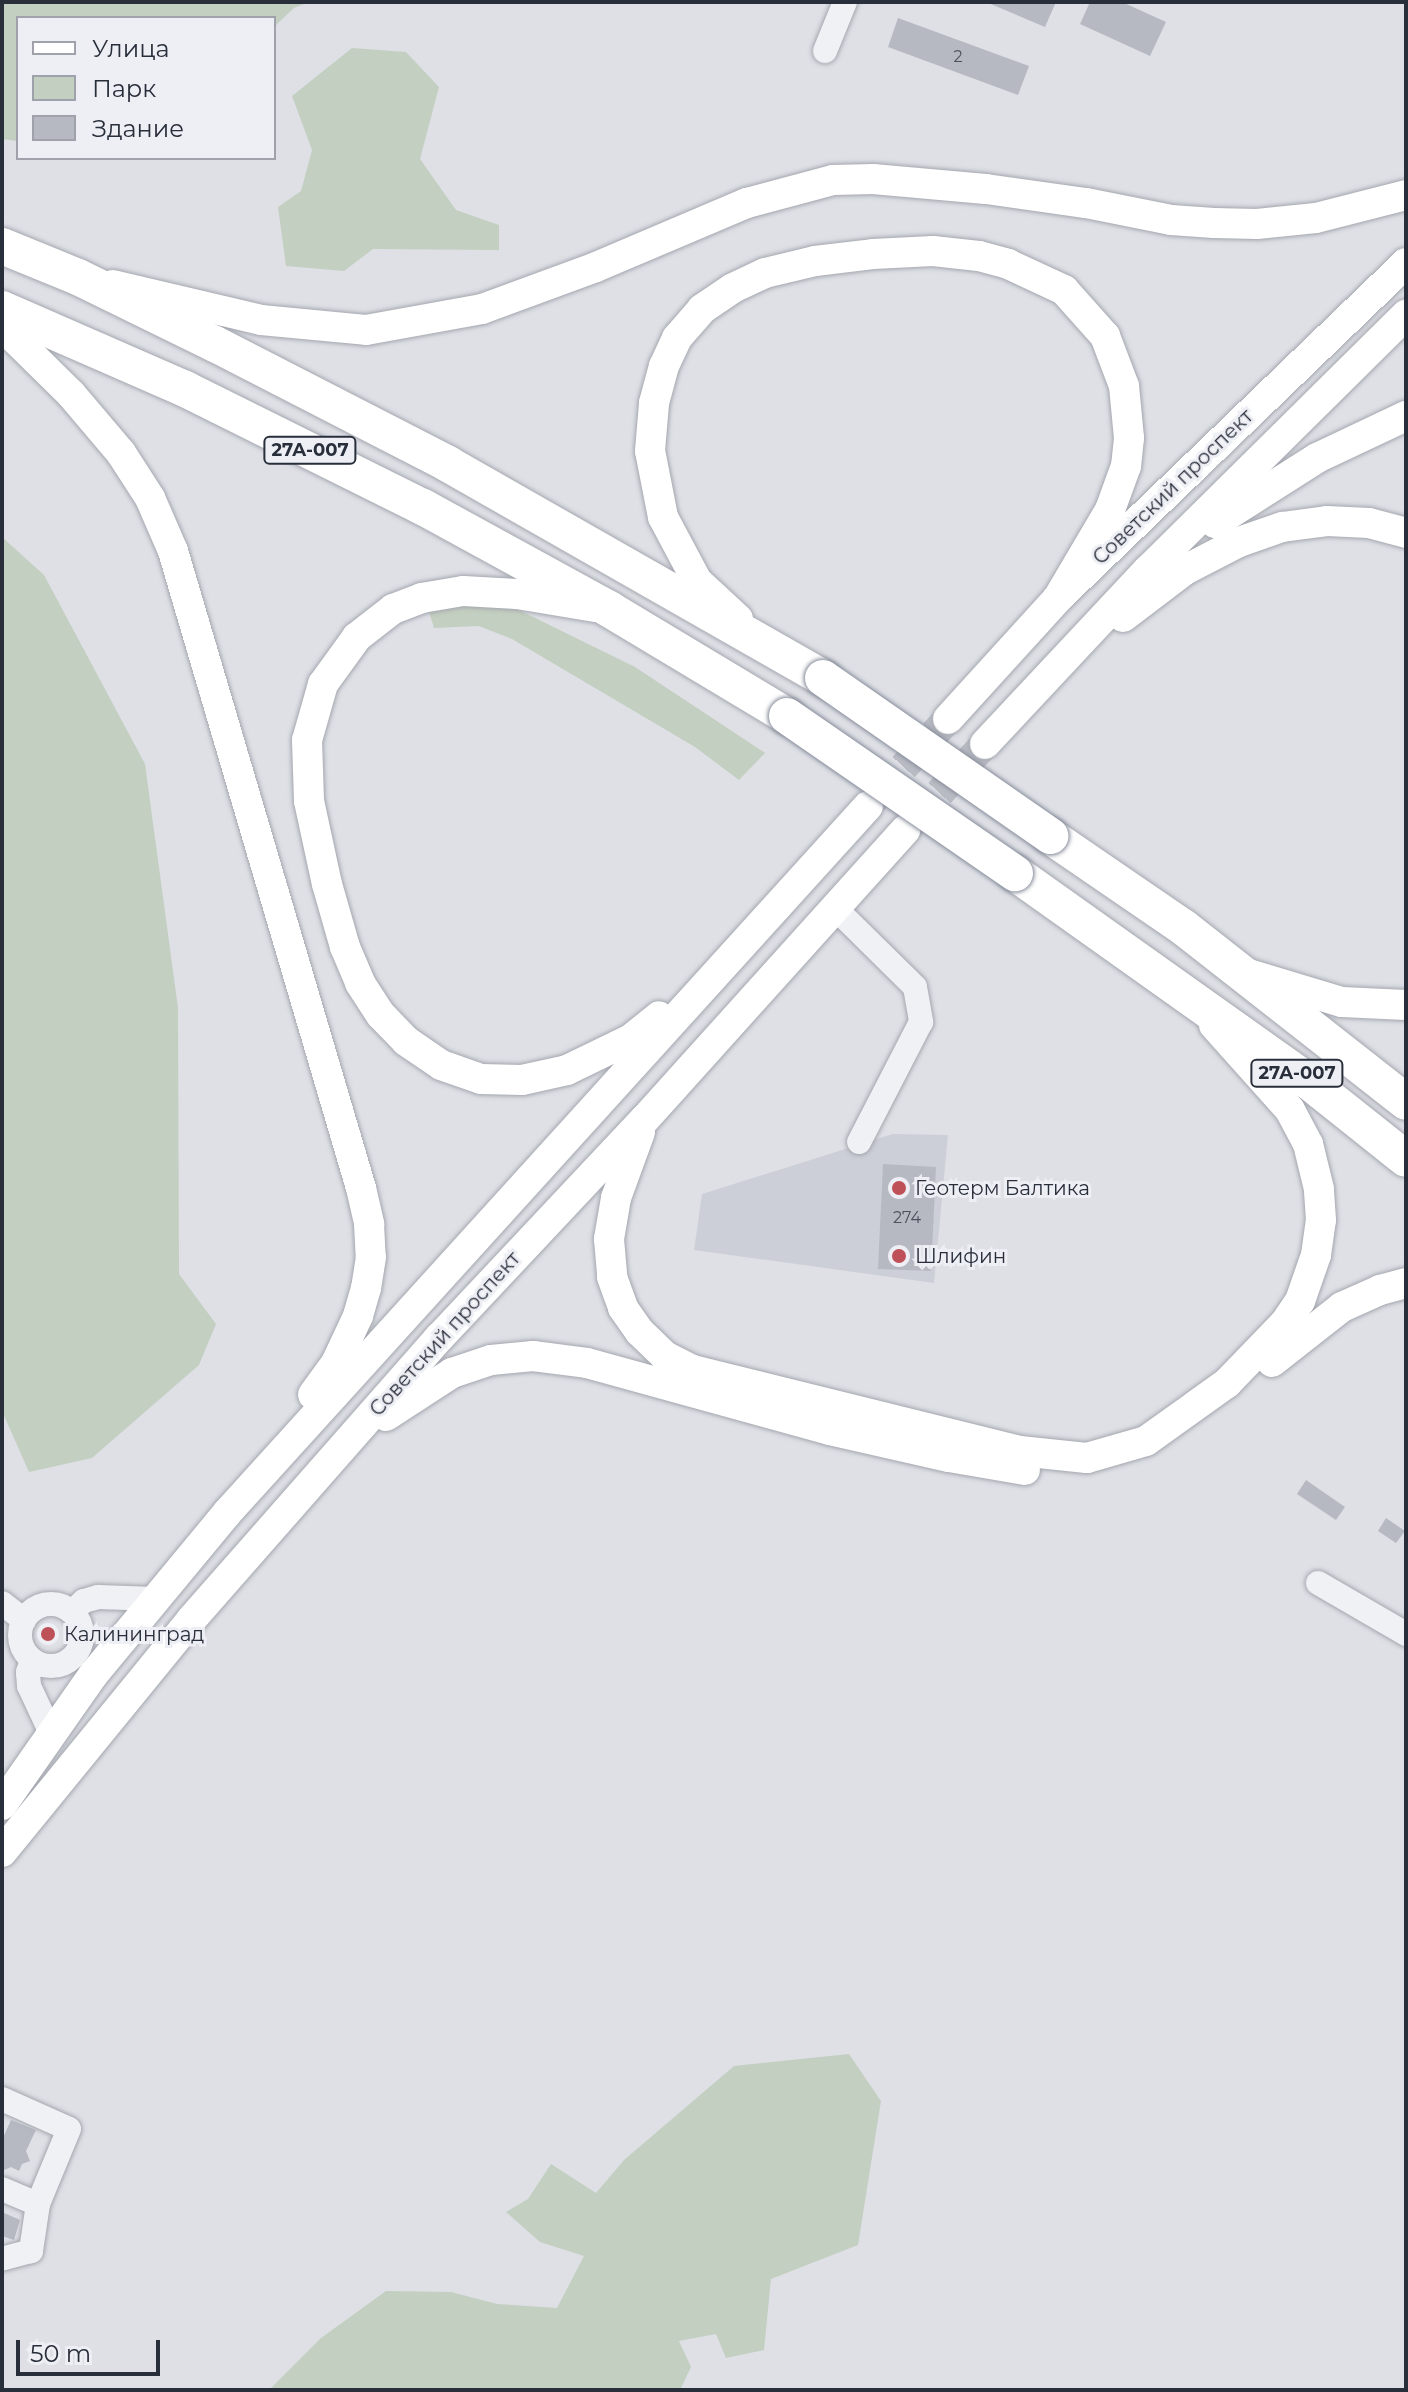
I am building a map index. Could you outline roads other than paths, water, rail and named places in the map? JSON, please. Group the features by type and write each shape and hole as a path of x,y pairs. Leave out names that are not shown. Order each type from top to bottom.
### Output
{"highway":[{"path":"2,246 78,277 448,464 823,678 1183,927 1240,971"},
{"name":"27А-007","path":"2,309 131,364 308,449 609,609 787,716 1308,1081 1406,1159"},
{"name":"27А-007","path":"1240,971 1406,1102"}],"main road":[{"path":"78,277 261,320 366,330 482,309 596,267 747,203 833,180 873,179 986,189 1086,203 1171,220 1214,223 1257,224 1316,218 1406,195"},
{"path":"771,650 697,581 663,517 650,451 654,403 664,366 677,338 702,309 765,273 815,261 933,251 979,256 1008,264 1056,285 1105,336 1124,386 1129,438 1126,466 1110,510 1058,598"},
{"name":"Советский проспект","path":"948,719 1058,598 1406,263"},
{"name":"Советский проспект","path":"985,744 1148,570 1406,315"},
{"path":"2,326 71,394 121,453 150,498 173,551 369,1224 371,1257 366,1288 358,1316 336,1363 227,1513"},
{"path":"1148,570 1232,511 1317,458 1406,416"},
{"path":"1051,672 1185,570 1239,542 1282,527 1327,521 1369,523 1406,533"},
{"path":"609,609 486,591 422,598 393,609 357,637 323,684 307,740 309,801 327,884 345,947 360,983 381,1015 406,1041 441,1065 481,1079 522,1080 567,1070 631,1039 767,918"},
{"name":"Советский проспект","path":"2,1805 51,1733 227,1513 868,806"},
{"name":"Советский проспект","path":"2,1852 191,1620 440,1337 645,1119 905,830"},
{"path":"1240,971 1342,1002 1406,1005"},
{"path":"645,1119 616,1198 609,1239 612,1277 623,1308 640,1332 665,1356 693,1370 1020,1451 1087,1458 1116,1452 1146,1441 1170,1427 1227,1383 1285,1323 1300,1301 1316,1255 1321,1220 1319,1189 1308,1144 1290,1110 1185,993"},
{"path":"338,1453 402,1403 452,1373 491,1360 533,1356 587,1363 830,1430 949,1457 1010,1468 1089,1474 1137,1463 1189,1440 1318,1323 1380,1290 1406,1283"}],"street":[{"path":"825,51 845,2"},
{"path":"835,908 915,987 921,1022 859,1142"},
{"path":"1318,1583 1406,1634"},
{"path":"72,1612 84,1601 98,1597 156,1599"},
{"path":"2,1603 24,1620"},
{"path":"32,1660 54,1666 74,1655 82,1634 72,1612 58,1605 43,1605 24,1620 20,1640 32,1660 29,1686 51,1733"},
{"path":"2,2099 69,2129 38,2204 31,2251 2,2259"},
{"path":"2,2189 38,2204"}],"tunnel":[{"path":"873,800 948,719"},
{"path":"909,826 985,744"}],"place":[{"name":"Геотерм Балтика","path":"899,1188"},
{"name":"Шлифин","path":"899,1256"},
{"name":"Калининград","path":"48,1634"}]}
